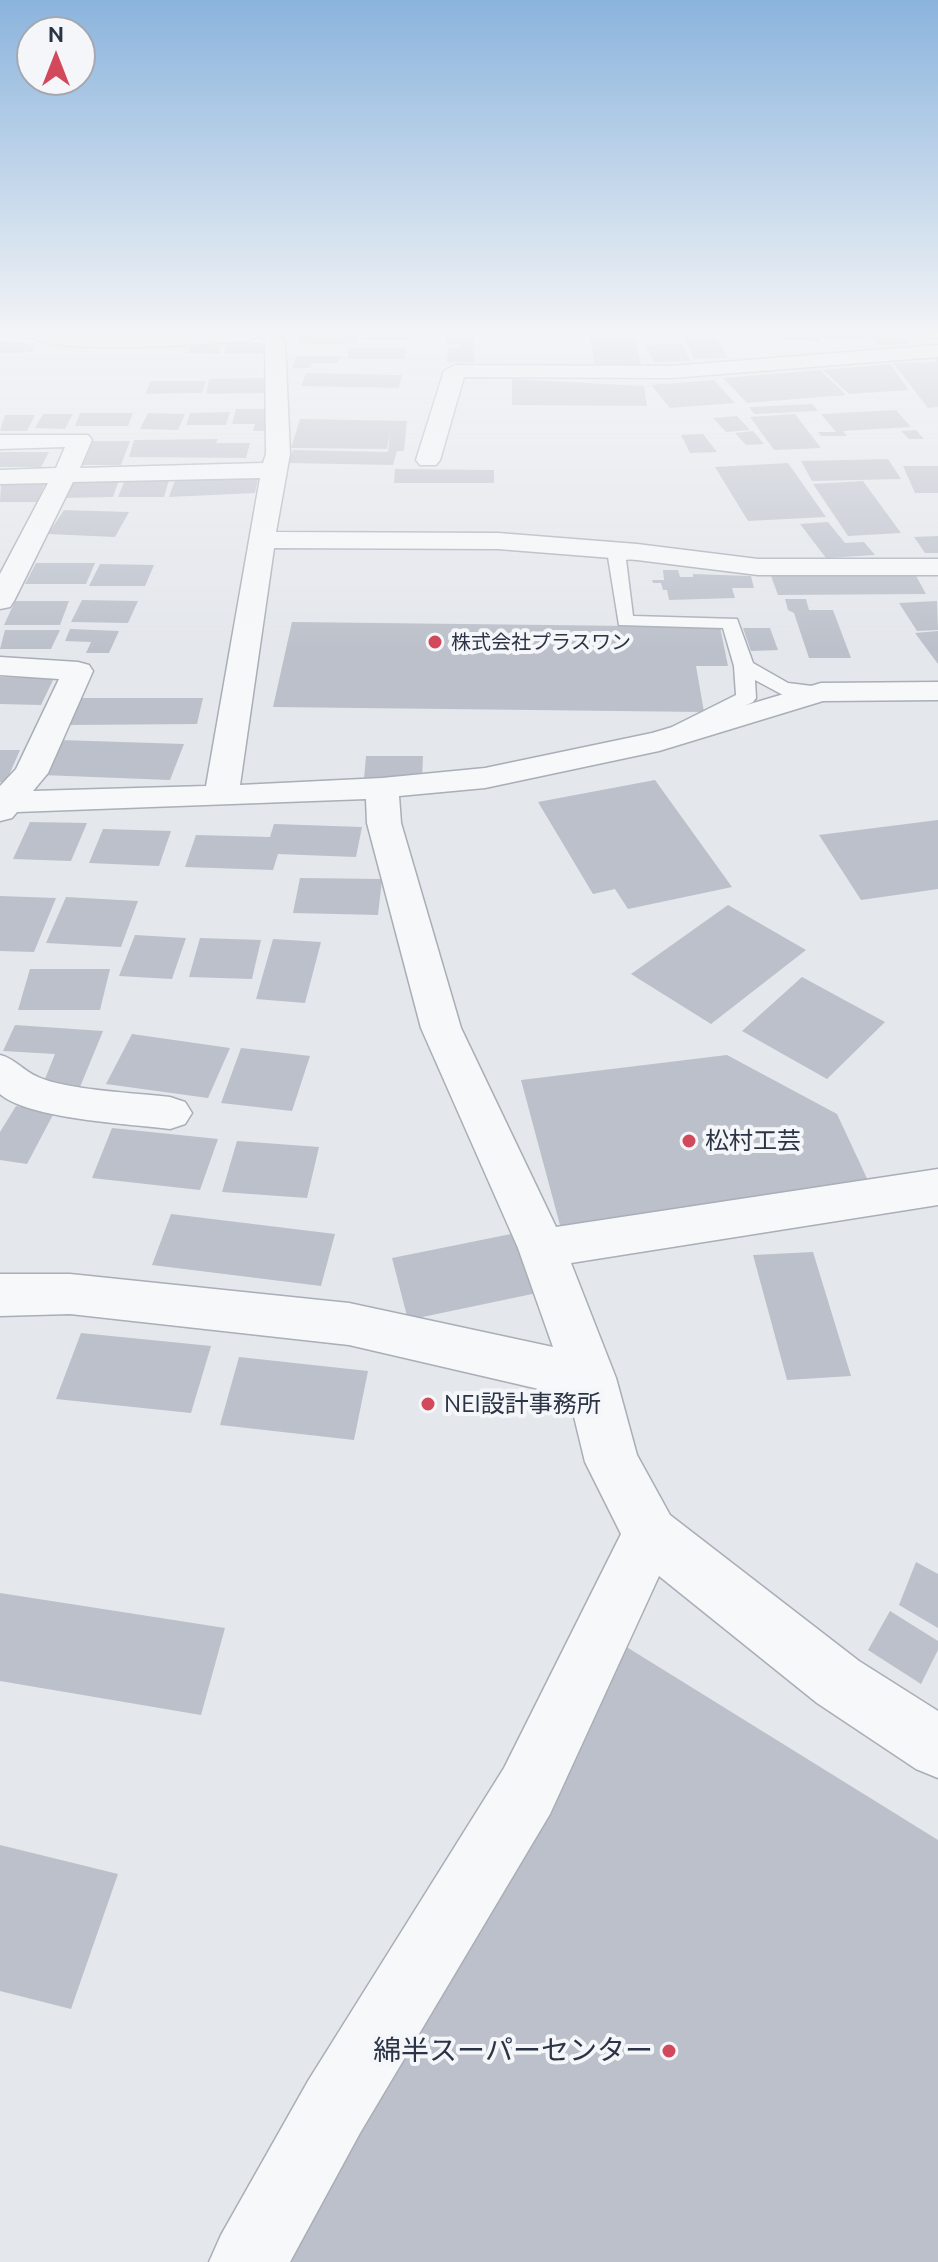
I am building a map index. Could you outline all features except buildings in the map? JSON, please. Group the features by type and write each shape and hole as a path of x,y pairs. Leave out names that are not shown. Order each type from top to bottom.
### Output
{"street":[{"path":"0,442 58,441"},
{"path":"0,601 80,441"},
{"path":"221,796 278,454 278,441"},
{"path":"428,460 434,441"},
{"path":"0,477 273,470"},
{"path":"262,540 498,541 637,552 758,567 938,567"},
{"path":"0,666 78,671 31,773 2,805"},
{"path":"2,805 382,788 485,778 659,741 821,692 938,691"},
{"path":"382,788 384,823 441,1028 542,1248 590,1378 612,1462 650,1534 838,1682 938,1747"},
{"path":"0,1070 22,1089 60,1099 170,1113"},
{"path":"542,1248 938,1187"},
{"path":"0,1295 70,1294 349,1324 590,1378"},
{"path":"248,2262 334,2107 527,1791 650,1534"}],"lane":[{"path":"637,552 617,557 625,621 731,623 744,666 746,698 659,741"},
{"path":"744,666 783,689 821,692"}],"place":[{"name":"株式会社プラスワン","path":"435,642"},
{"name":"松村工芸","path":"689,1141"},
{"name":"NEI設計事務所","path":"428,1404"},
{"name":"綿半スーパーセンター","path":"669,2051"}]}
